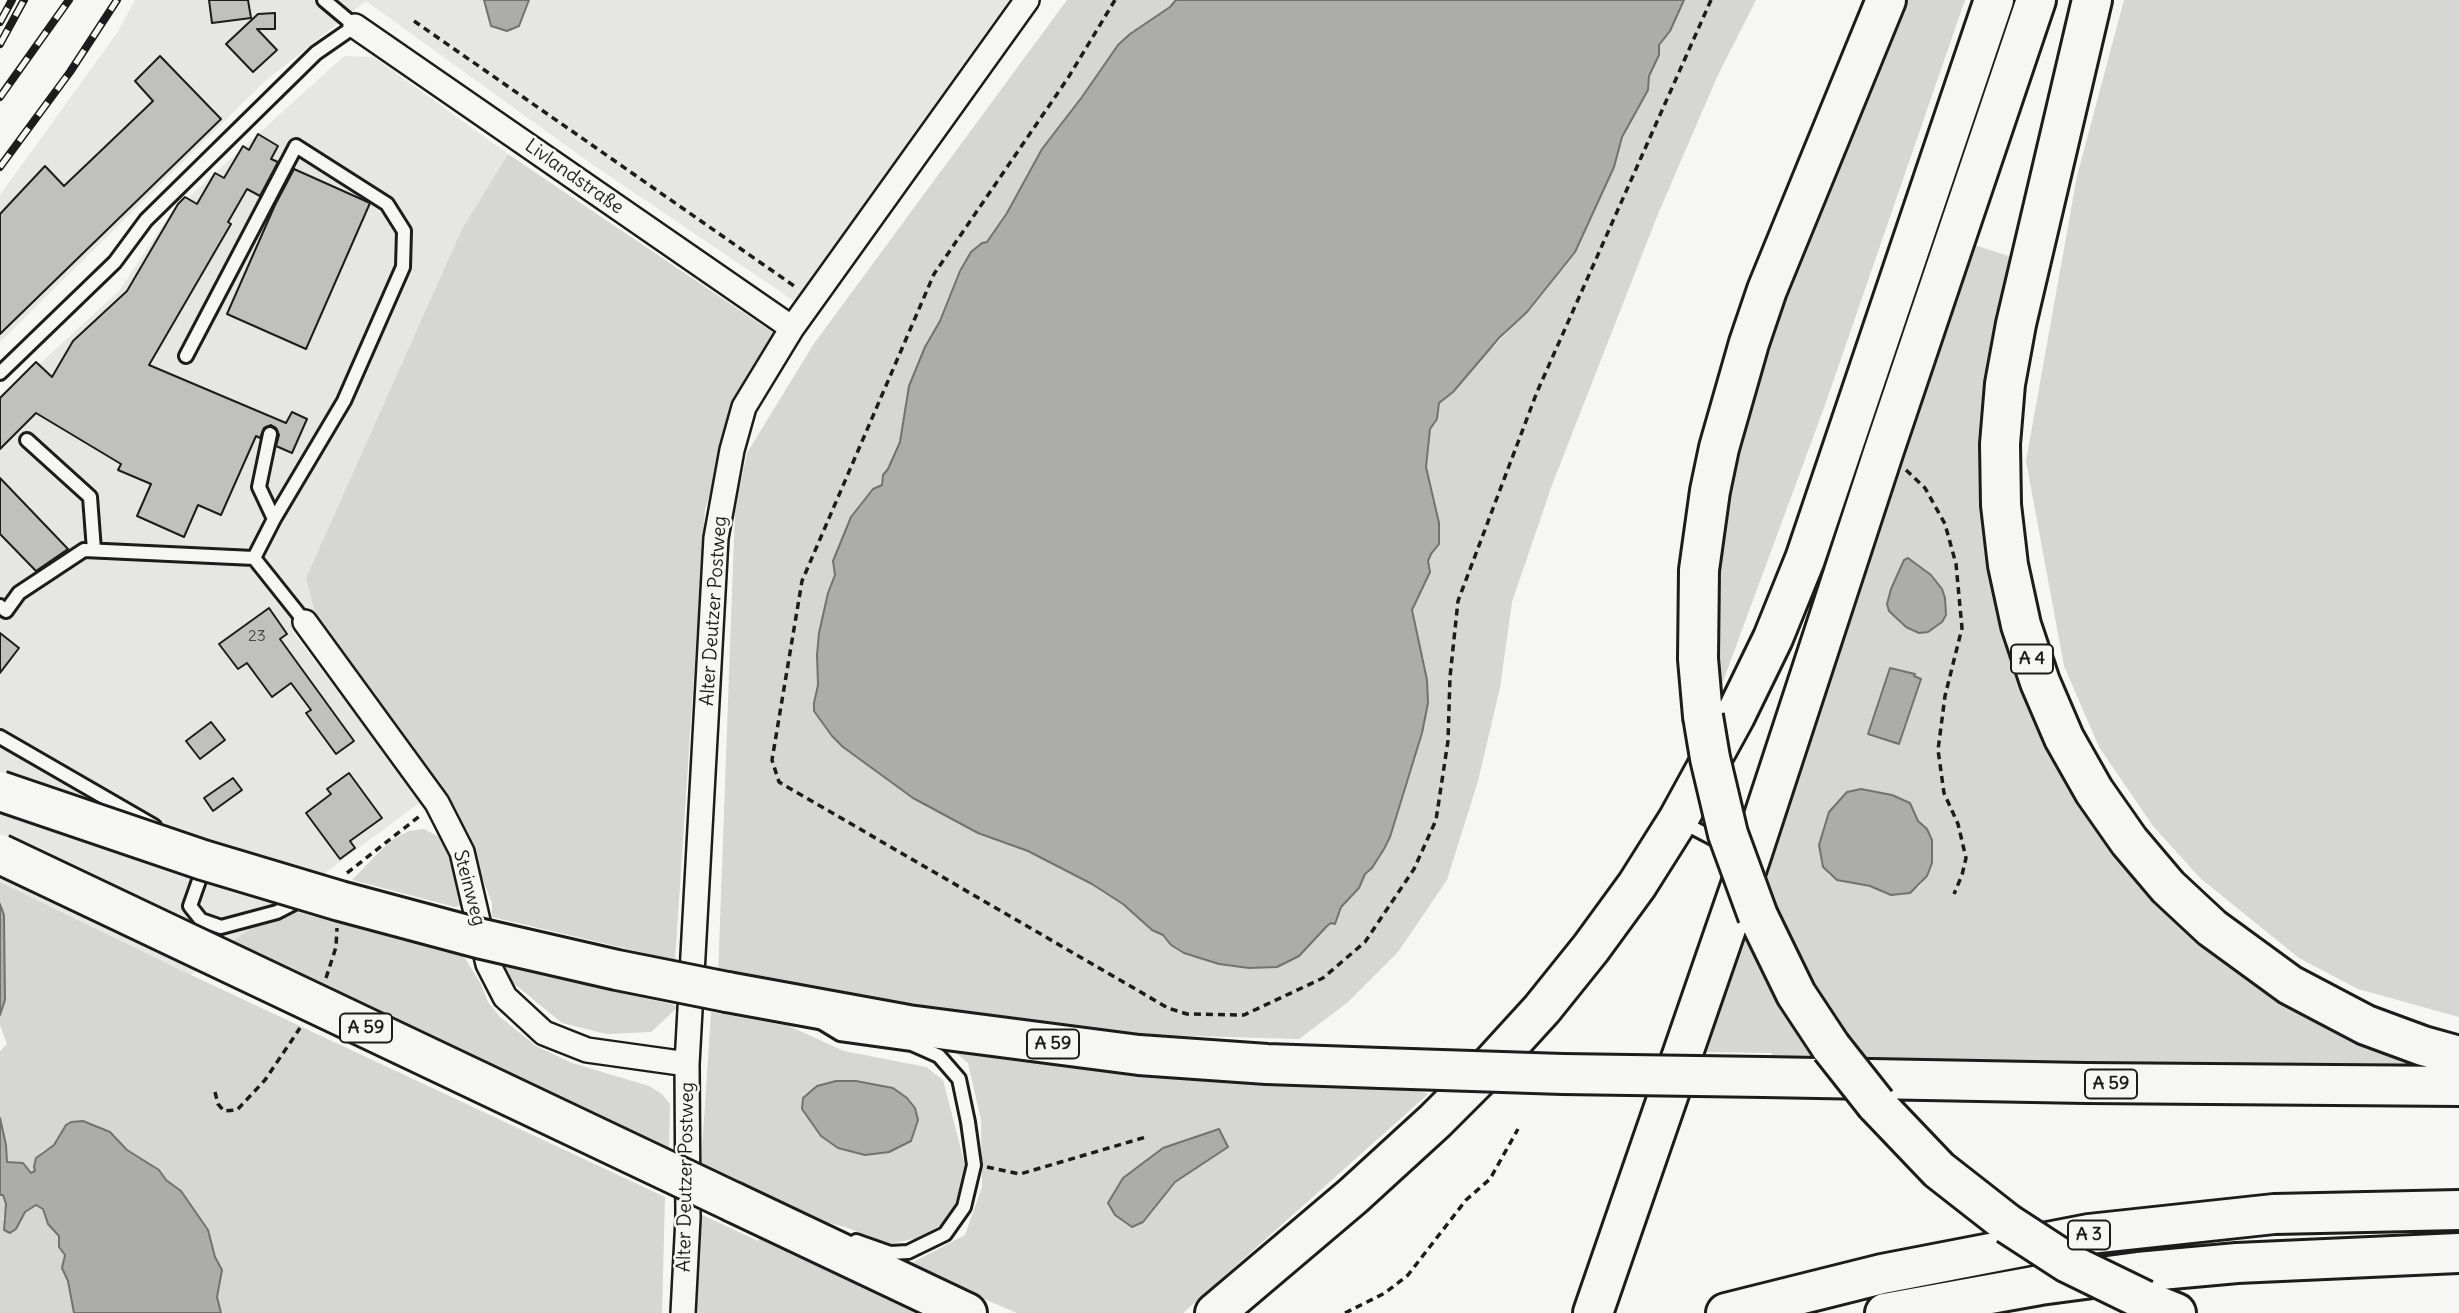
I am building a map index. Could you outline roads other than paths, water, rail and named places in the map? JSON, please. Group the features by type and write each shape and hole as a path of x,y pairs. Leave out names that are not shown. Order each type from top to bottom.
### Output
{"highway":[{"path":"1886,0 1767,290 1719,448 1699,570 1698,659 1710,758 1728,834 1758,916 1796,994 1831,1048 1876,1104 1939,1170 2008,1224 2068,1263 2160,1306"},
{"path":"1215,1313 1353,1196 1490,1066 1542,1009 1591,948 1678,820 1735,716 1773,638 1805,559 1994,0"},
{"path":"1593,1313 1750,859 2036,0"},
{"name":"A 4","path":"2092,0 2016,324 2005,384 2000,444 2001,505 2008,565 2021,625 2040,682 2064,738 2094,791 2122,831 2168,887 2212,928 2290,985 2355,1019 2423,1046 2459,1056"},
{"name":"A 59","path":"0,790 191,856 340,901 541,953 793,1006 1023,1041 1139,1055 1267,1064 1563,1074 2073,1083 2459,1086"},
{"name":"A 59","path":"0,854 733,1202 824,1234 967,1313"},
{"name":"A 3","path":"1726,1313 1882,1274 2089,1234 2274,1214 2459,1210"},
{"name":"A 3","path":"1885,1313 2040,1285 2138,1272 2262,1261 2459,1253"}],"street":[{"name":"Alter Deutzer Postweg","path":"683,1313 688,1218 688,1064 716,538 732,450 744,407 792,328 1027,0"},
{"name":"Livlandstraße","path":"355,26 792,328"},
{"name":"Steinweg","path":"305,622 437,803 462,852 488,964 505,997 544,1032 587,1050 688,1064"}],"lane":[{"path":"0,373 115,262 146,220 316,53 355,26 324,0"},
{"path":"186,356 296,146 387,204 404,231 403,267 344,401 254,558"},
{"path":"270,434 259,487 274,519"},
{"path":"27,440 90,497 94,550"},
{"path":"0,606 6,611 19,593 84,550 254,558 305,622"},
{"path":"0,737 195,850 202,872 190,906 201,920 221,927 277,912 336,882"},
{"path":"1678,820 1750,859"},
{"path":"793,1006 840,1034 912,1044 939,1056 959,1079 974,1165 964,1207 945,1234 908,1252 890,1253 824,1234"}],"railway":[{"path":"0,22 12,0"},
{"path":"0,44 24,0"},
{"path":"0,97 69,0"},
{"path":"0,167 70,72 117,0"}]}
